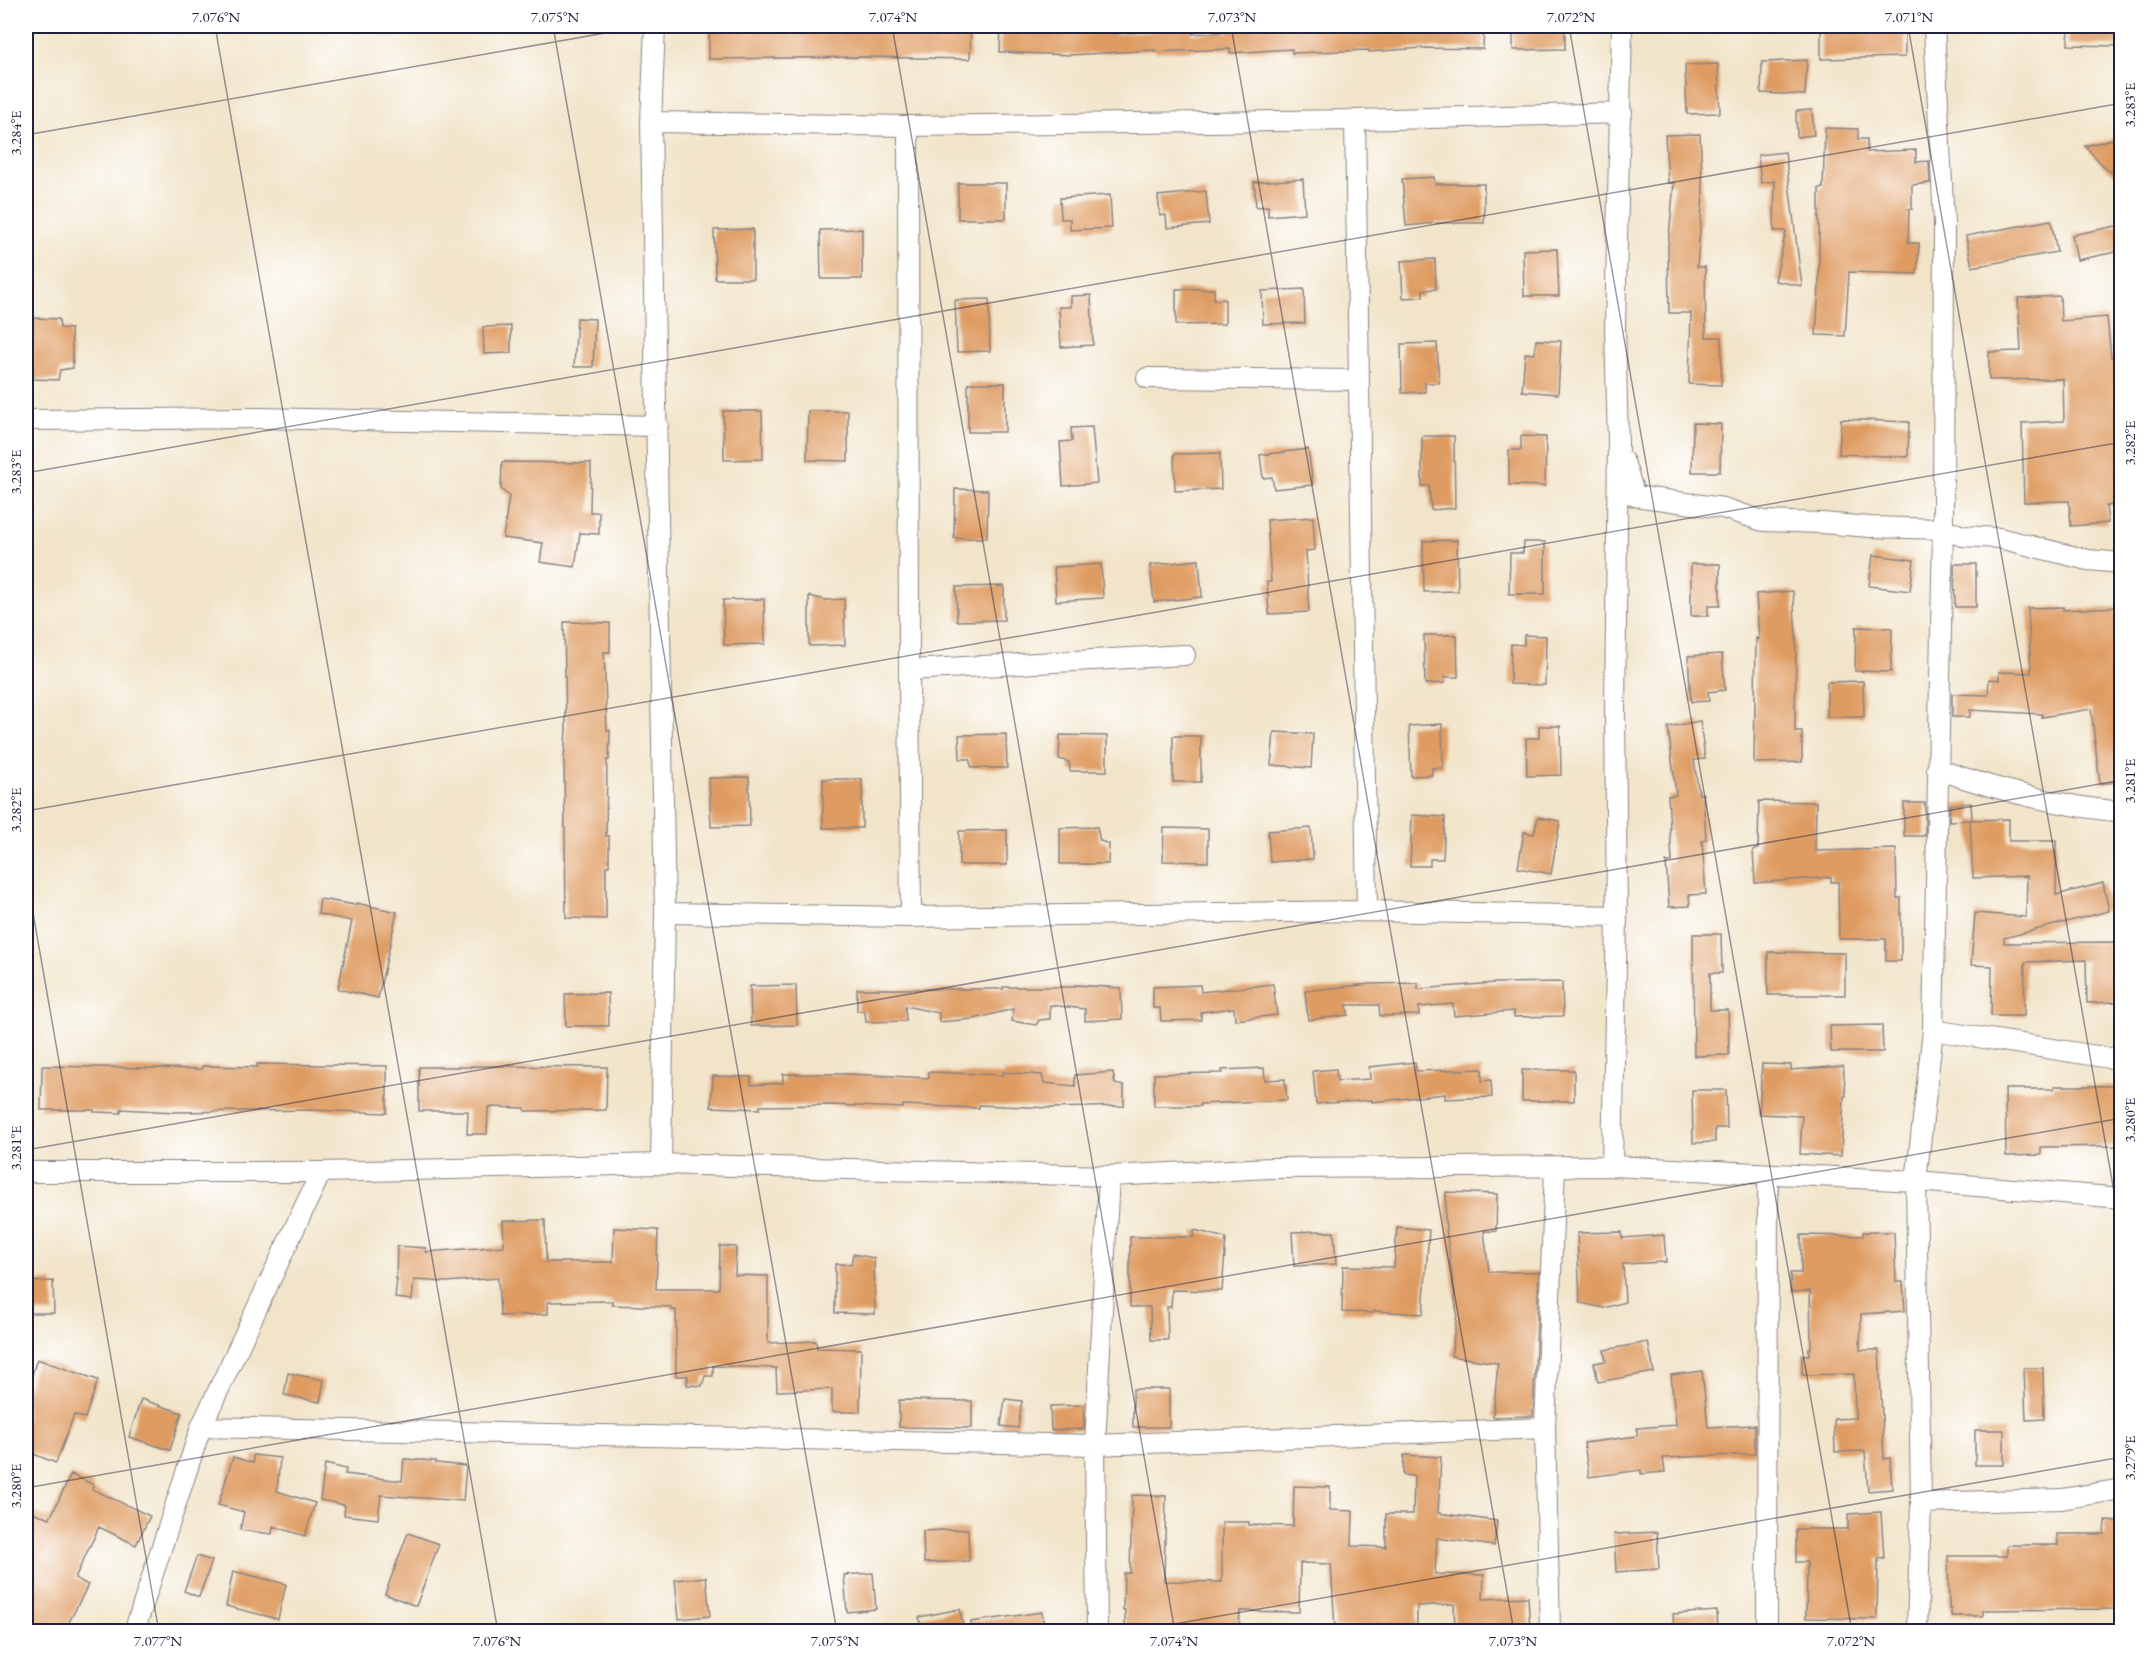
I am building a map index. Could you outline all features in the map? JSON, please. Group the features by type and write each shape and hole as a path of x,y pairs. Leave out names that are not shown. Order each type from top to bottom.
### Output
{"street":[{"path":"655,26 651,123 665,913 661,1164"},
{"path":"1612,1166 1617,916 1615,711 1618,442 1614,328 1622,113 1622,26"},
{"path":"1917,1632 1921,1503 1916,1181 1933,1030 1943,529 1944,223 1934,26"},
{"path":"651,123 908,126 1355,120 1622,113"},
{"path":"1355,120 1367,910"},
{"path":"908,126 911,917"},
{"path":"1147,378 1358,380"},
{"path":"26,420 258,417 658,426"},
{"path":"1618,442 1635,496 1723,508 1763,521 1943,529 1963,536 1999,538 2088,560 2121,563"},
{"path":"909,670 1185,655"},
{"path":"1938,770 1984,785 2089,809 2121,812"},
{"path":"665,913 911,917 1367,910 1617,916"},
{"path":"1933,1030 2121,1060"},
{"path":"26,1172 321,1172 661,1164 1109,1176 1270,1168 1612,1166 1916,1181 2121,1198"},
{"path":"1550,1632 1545,1428 1555,1167"},
{"path":"134,1632 201,1427 321,1172"},
{"path":"1767,1632 1768,1174"},
{"path":"1097,1632 1095,1445 1109,1176"},
{"path":"201,1427 1095,1445 1545,1428"},
{"path":"1921,1503 2062,1498 2121,1489"}],"building":[{"path":"709,26 971,26 970,59 862,57 709,59"},
{"path":"1001,26 1113,26 1113,34 1154,31 1153,26 1192,26 1192,34 1229,32 1229,26 1484,26 1483,49 1422,48 1369,52 1369,50 1292,53 1292,49 1230,53 1230,49 1155,52 1155,50 1070,55 1000,52"},
{"path":"1513,26 1565,26 1565,49 1513,50"},
{"path":"1821,26 1905,26 1905,57 1821,59"},
{"path":"2069,26 2121,26 2121,46 2068,45"},
{"path":"1807,60 1805,95 1761,93 1762,62"},
{"path":"1718,64 1720,113 1687,114 1685,65"},
{"path":"1812,110 1814,135 1797,137 1796,111"},
{"path":"1825,128 1858,129 1858,139 1867,139 1867,152 1916,150 1916,162 1929,161 1930,183 1912,185 1912,209 1909,209 1908,243 1919,243 1917,274 1849,272 1845,336 1816,335 1819,287 1819,188 1823,188"},
{"path":"1700,134 1703,195 1697,267 1705,267 1706,337 1722,337 1721,385 1689,384 1691,313 1669,313 1668,247 1674,183 1668,183 1665,135"},
{"path":"2121,137 2121,178 2105,168 2085,146"},
{"path":"1785,152 1802,286 1775,281 1786,231 1774,231 1775,181 1761,183 1758,155"},
{"path":"1434,177 1435,184 1484,184 1484,223 1406,226 1402,179"},
{"path":"1303,179 1305,213 1268,216 1268,206 1256,207 1254,182"},
{"path":"958,183 1006,183 1006,219 958,219"},
{"path":"1206,191 1209,224 1167,228 1166,215 1160,216 1158,196"},
{"path":"1110,195 1112,228 1070,230 1070,219 1061,219 1060,198"},
{"path":"2051,220 2057,252 1972,267 1966,236"},
{"path":"2121,225 2121,251 2077,260 2072,235"},
{"path":"753,229 753,279 715,279 714,230"},
{"path":"862,229 862,279 821,279 820,230"},
{"path":"1557,249 1559,296 1524,296 1523,250"},
{"path":"1435,259 1436,289 1423,290 1423,297 1403,298 1401,261"},
{"path":"1176,289 1214,289 1214,300 1225,299 1225,324 1176,325"},
{"path":"1304,289 1305,323 1263,324 1262,291"},
{"path":"1091,295 1093,345 1061,347 1059,307 1071,307 1071,296"},
{"path":"2060,296 2061,321 2107,317 2111,357 2121,356 2121,504 2106,506 2108,523 2071,526 2069,501 2024,502 2022,423 2064,421 2063,379 1989,380 1989,352 2021,351 2018,298"},
{"path":"989,299 990,351 957,352 955,300"},
{"path":"33,318 59,319 60,328 71,329 73,368 60,370 58,380 33,379"},
{"path":"577,318 595,319 593,367 574,367"},
{"path":"511,326 511,353 484,354 483,327"},
{"path":"1536,340 1561,341 1558,394 1522,391 1525,353 1535,354"},
{"path":"1437,343 1439,383 1425,383 1425,392 1402,393 1401,344"},
{"path":"968,383 1005,383 1005,432 968,432"},
{"path":"723,411 762,411 763,459 724,460"},
{"path":"808,411 848,411 848,461 807,460"},
{"path":"1841,419 1909,422 1908,457 1839,454"},
{"path":"1693,423 1721,424 1720,472 1692,472"},
{"path":"1092,427 1097,483 1063,486 1060,442 1072,441 1071,428"},
{"path":"1422,436 1454,436 1455,508 1431,510 1429,486 1422,486"},
{"path":"1521,436 1546,437 1545,486 1509,485 1509,450 1521,450"},
{"path":"1308,449 1313,485 1274,489 1272,477 1263,478 1260,455"},
{"path":"1220,453 1221,489 1175,491 1174,454"},
{"path":"502,462 591,463 590,512 599,512 599,534 580,533 575,567 540,562 543,543 503,538 509,496 501,489"},
{"path":"955,489 988,490 987,538 954,538"},
{"path":"1313,517 1315,550 1306,551 1309,612 1269,614 1267,582 1271,582 1267,520"},
{"path":"1457,540 1458,591 1424,592 1423,541"},
{"path":"1524,542 1545,542 1545,594 1509,594 1510,553 1523,553"},
{"path":"1873,555 1914,560 1910,591 1869,586"},
{"path":"1199,560 1202,597 1154,602 1150,565"},
{"path":"1101,564 1103,598 1056,601 1054,567"},
{"path":"1691,564 1720,564 1720,606 1708,606 1708,616 1691,616"},
{"path":"1954,564 1976,564 1976,607 1955,607"},
{"path":"1004,586 1004,620 957,621 956,587"},
{"path":"1793,591 1796,635 1795,731 1802,731 1802,762 1754,763 1756,638 1759,639 1756,594"},
{"path":"809,596 826,600 844,599 845,645 809,646"},
{"path":"764,599 765,644 724,645 723,600"},
{"path":"2063,607 2063,610 2116,607 2118,661 2121,661 2121,781 2100,784 2091,709 2042,717 2042,714 1970,710 1970,717 1952,717 1952,694 1988,695 1989,679 1999,680 1999,672 2031,673 2028,608"},
{"path":"564,622 610,623 610,652 604,652 607,730 610,730 609,760 607,760 606,836 609,836 609,866 606,866 606,919 566,918"},
{"path":"1856,627 1892,628 1891,672 1855,671"},
{"path":"1424,635 1457,635 1458,677 1445,677 1445,683 1425,684"},
{"path":"1524,635 1546,636 1545,685 1510,684 1511,644 1524,645"},
{"path":"1722,654 1725,690 1708,692 1709,701 1691,702 1688,656"},
{"path":"1863,681 1864,717 1827,717 1827,682"},
{"path":"1700,721 1705,759 1694,760 1699,794 1703,794 1706,840 1702,841 1706,894 1689,895 1690,906 1669,907 1666,862 1672,862 1668,796 1676,795 1668,727"},
{"path":"1442,724 1443,768 1432,768 1432,775 1411,776 1409,726"},
{"path":"1539,726 1560,726 1561,775 1527,776 1526,738 1539,738"},
{"path":"1274,732 1313,734 1311,768 1271,765"},
{"path":"1006,734 1007,768 972,768 969,759 960,759 959,735"},
{"path":"1060,735 1107,736 1107,771 1070,771 1069,762 1059,759"},
{"path":"1173,736 1201,736 1201,782 1173,782"},
{"path":"749,777 750,826 711,827 709,778"},
{"path":"823,779 862,779 862,828 823,828"},
{"path":"1759,801 1816,802 1815,851 1896,849 1897,898 1901,898 1901,961 1886,961 1886,939 1839,939 1838,882 1831,882 1831,877 1755,883 1753,850 1758,849"},
{"path":"1904,803 1925,803 1925,836 1904,836"},
{"path":"1971,803 1972,820 1949,821 1950,805"},
{"path":"1412,815 1445,817 1443,859 1430,859 1430,866 1410,866"},
{"path":"1538,817 1560,821 1551,874 1518,868 1524,832 1534,834"},
{"path":"2009,819 2009,841 2056,841 2056,895 2103,883 2109,911 2004,938 2004,943 2120,942 2121,1002 2087,1003 2086,960 2025,962 2024,1016 1991,1016 1992,966 1971,965 1975,913 2026,917 2027,876 1973,878 1970,820"},
{"path":"1097,827 1100,841 1109,844 1108,864 1060,864 1060,828"},
{"path":"1164,828 1208,829 1208,862 1163,861"},
{"path":"1311,828 1313,859 1270,862 1268,831"},
{"path":"1007,830 1007,865 959,865 959,831"},
{"path":"320,899 356,905 356,903 397,912 378,998 338,989 352,921 318,914"},
{"path":"1693,934 1721,934 1722,973 1710,973 1710,1010 1728,1010 1729,1055 1694,1056"},
{"path":"1768,952 1845,953 1845,995 1768,995"},
{"path":"1562,982 1563,1016 1514,1017 1514,1011 1454,1016 1453,1004 1419,1007 1419,1015 1380,1016 1379,1005 1347,1005 1348,1015 1308,1020 1305,991 1370,984 1418,983 1418,989 1495,983"},
{"path":"1273,984 1277,1015 1235,1020 1234,1008 1201,1012 1201,1020 1161,1021 1160,1008 1153,1008 1153,987 1200,985 1201,992"},
{"path":"796,985 797,1025 751,1026 750,986"},
{"path":"1075,985 1121,988 1122,1019 1085,1021 1085,1009 1050,1005 1050,1019 1039,1020 1036,1025 1012,1021 1013,1009 974,1019 939,1022 939,1013 905,1006 906,1021 866,1022 865,1011 857,1011 857,989 1003,989 1003,987 1075,987"},
{"path":"608,993 609,1026 566,1026 565,994"},
{"path":"1882,1025 1883,1052 1831,1052 1830,1026"},
{"path":"1415,1062 1416,1071 1482,1069 1482,1081 1491,1080 1492,1097 1445,1099 1445,1094 1372,1102 1372,1100 1316,1104 1313,1071 1336,1069 1337,1081 1370,1079 1369,1067"},
{"path":"257,1064 387,1066 387,1113 309,1110 175,1112 121,1109 121,1113 94,1112 94,1110 41,1110 42,1066 202,1069 202,1066 257,1067"},
{"path":"1762,1064 1791,1065 1791,1070 1843,1066 1846,1096 1844,1096 1841,1156 1800,1154 1802,1116 1759,1114"},
{"path":"419,1067 607,1067 606,1110 525,1111 525,1108 488,1107 487,1134 467,1134 468,1111 419,1111"},
{"path":"1264,1068 1265,1080 1285,1079 1287,1100 1200,1104 1200,1106 1154,1106 1154,1074 1222,1073 1222,1070"},
{"path":"1522,1070 1574,1070 1574,1101 1522,1101"},
{"path":"929,1072 1003,1075 1003,1072 1042,1075 1044,1083 1075,1086 1075,1075 1113,1072 1115,1084 1124,1086 1124,1106 1052,1108 979,1105 979,1108 903,1105 903,1108 833,1105 760,1106 760,1109 711,1107 713,1076 751,1077 751,1085 783,1083 783,1074 850,1074 929,1078"},
{"path":"2054,1086 2121,1086 2121,1146 2041,1147 2041,1155 2006,1156 2005,1089 2054,1089"},
{"path":"1692,1090 1726,1090 1727,1128 1715,1128 1715,1142 1693,1143"},
{"path":"1446,1192 1497,1194 1496,1231 1484,1231 1489,1272 1539,1272 1533,1416 1493,1417 1498,1363 1451,1356 1457,1314 1445,1220"},
{"path":"545,1220 546,1262 613,1262 614,1228 658,1230 656,1289 719,1289 720,1246 736,1247 735,1275 768,1276 768,1343 816,1341 817,1348 861,1349 860,1412 832,1412 832,1389 777,1391 776,1368 713,1366 713,1376 705,1376 702,1386 687,1385 688,1376 676,1376 676,1310 671,1310 671,1307 612,1305 612,1301 548,1302 548,1314 500,1316 498,1278 446,1282 414,1280 412,1300 395,1298 397,1246 426,1248 426,1252 504,1246 503,1221"},
{"path":"1397,1227 1429,1230 1423,1314 1342,1312 1343,1266 1394,1267"},
{"path":"1194,1230 1226,1238 1222,1291 1172,1290 1171,1307 1167,1307 1168,1340 1151,1340 1150,1307 1130,1307 1130,1237 1194,1237"},
{"path":"1292,1232 1334,1232 1336,1264 1294,1266"},
{"path":"1622,1232 1622,1238 1664,1235 1666,1262 1623,1264 1625,1302 1604,1308 1580,1303 1577,1233"},
{"path":"1863,1232 1894,1232 1896,1282 1903,1282 1905,1311 1861,1314 1860,1350 1879,1350 1884,1459 1890,1458 1892,1489 1868,1491 1865,1451 1835,1452 1834,1419 1855,1418 1854,1374 1802,1375 1802,1355 1809,1355 1809,1348 1811,1348 1810,1291 1791,1292 1790,1273 1801,1273 1801,1235 1863,1236"},
{"path":"853,1254 874,1258 875,1314 835,1313 835,1264 851,1264"},
{"path":"53,1281 54,1313 26,1313 26,1282"},
{"path":"1648,1342 1654,1372 1598,1382 1594,1363 1606,1361 1604,1350"},
{"path":"37,1359 98,1380 85,1418 74,1415 56,1463 26,1451 26,1393"},
{"path":"2024,1368 2043,1368 2044,1419 2026,1420"},
{"path":"1702,1371 1708,1427 1755,1425 1755,1454 1663,1458 1665,1472 1641,1474 1641,1470 1589,1477 1584,1443 1637,1436 1637,1428 1676,1425 1671,1375"},
{"path":"288,1373 324,1380 320,1402 284,1395"},
{"path":"1133,1389 1169,1389 1169,1427 1133,1427"},
{"path":"141,1399 182,1413 170,1450 129,1437"},
{"path":"1005,1399 1022,1401 1018,1428 1001,1426"},
{"path":"899,1400 972,1401 972,1428 899,1427"},
{"path":"1083,1405 1084,1429 1051,1430 1050,1406"},
{"path":"1975,1430 2004,1430 2004,1465 1975,1465"},
{"path":"253,1455 280,1458 277,1491 315,1503 305,1536 273,1526 272,1534 240,1530 244,1512 218,1505 233,1457 253,1463"},
{"path":"1404,1455 1441,1457 1438,1513 1497,1521 1494,1546 1437,1538 1435,1574 1484,1575 1483,1599 1528,1597 1530,1632 1455,1632 1454,1604 1417,1606 1417,1632 1385,1632 1385,1625 1335,1628 1331,1564 1300,1563 1299,1612 1240,1611 1239,1632 1125,1632 1124,1573 1130,1573 1132,1495 1166,1496 1164,1581 1222,1582 1222,1522 1293,1526 1294,1486 1330,1487 1330,1510 1353,1511 1352,1546 1386,1547 1386,1514 1413,1514 1414,1476 1403,1475"},
{"path":"404,1459 466,1466 463,1501 381,1495 378,1519 344,1515 345,1505 320,1500 325,1464 346,1469 345,1474 402,1481"},
{"path":"71,1474 94,1485 92,1489 150,1516 136,1545 99,1527 75,1578 88,1585 64,1632 26,1632 26,1510 50,1518"},
{"path":"1881,1512 1884,1558 1878,1558 1877,1619 1806,1618 1807,1562 1796,1562 1796,1529 1848,1529 1848,1514"},
{"path":"2105,1521 2121,1522 2121,1609 1983,1610 1983,1616 1951,1616 1948,1556 2007,1556 2007,1545 2058,1545 2057,1534 2104,1534"},
{"path":"968,1529 969,1561 924,1563 923,1531"},
{"path":"1657,1532 1659,1569 1616,1572 1614,1534"},
{"path":"408,1533 439,1544 416,1606 385,1594"},
{"path":"197,1556 212,1561 199,1597 184,1591"},
{"path":"233,1571 286,1584 278,1619 226,1606"},
{"path":"873,1573 876,1609 847,1612 844,1575"},
{"path":"706,1577 710,1616 679,1619 675,1580"},
{"path":"960,1609 964,1632 922,1632 919,1617"},
{"path":"1717,1611 1718,1632 1674,1632 1673,1614"},
{"path":"1042,1612 1045,1632 972,1632 971,1622"}]}
